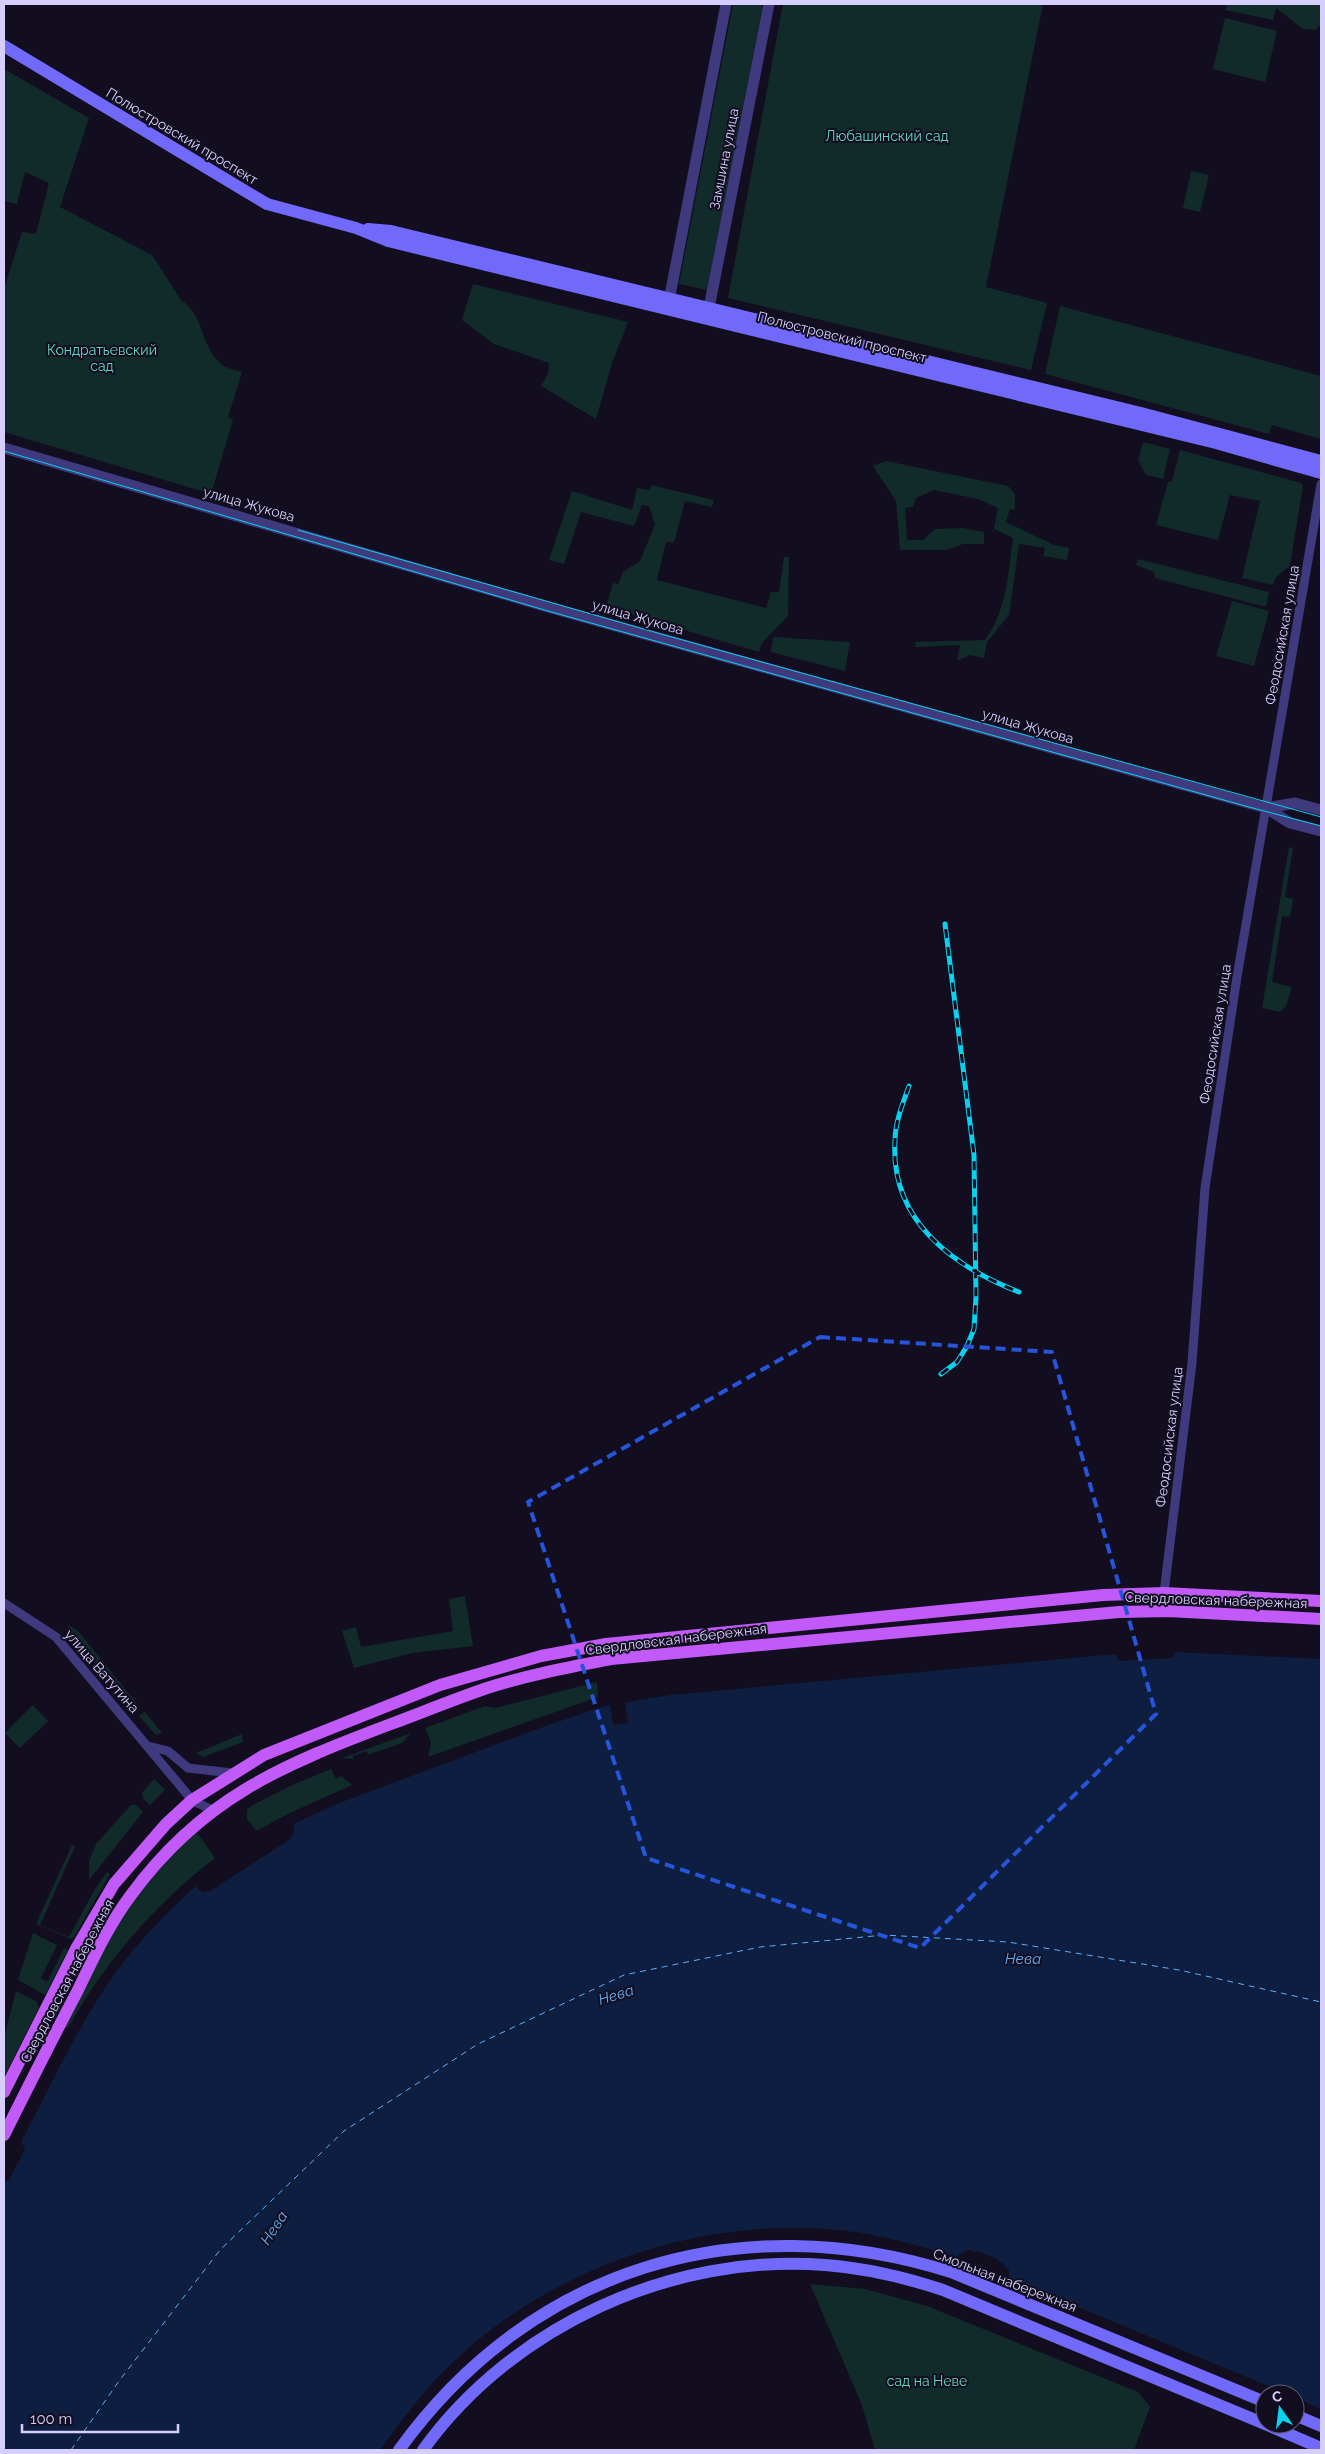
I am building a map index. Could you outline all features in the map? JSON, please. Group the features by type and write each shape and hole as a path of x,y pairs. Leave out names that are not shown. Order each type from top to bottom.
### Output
{"main road":[{"name":"Полюстровский проспект","path":"4,46 267,204 356,228 388,242 669,304 1216,443 1321,473"},
{"name":"Полюстровский проспект","path":"708,314 1174,422 1321,461"},
{"name":"Свердловская набережная","path":"4,2092 76,1947 114,1884 166,1824 192,1800 232,1773 280,1748 440,1685 484,1670 541,1656 663,1637 1008,1603 1103,1595 1164,1593 1321,1602"},
{"name":"Свердловская набережная","path":"4,2135 105,1936 130,1896 154,1864 184,1833 238,1792 303,1759 432,1708 488,1688 611,1659 1119,1612 1168,1611 1321,1619"},
{"name":"Смольная набережная","path":"400,2450 429,2412 455,2383 493,2350 532,2321 575,2296 617,2278 696,2254 741,2247 783,2245 826,2246 873,2252 916,2261 951,2272 1255,2398"},
{"path":"423,2450 436,2432 470,2395 506,2364 543,2337 584,2314 624,2296 682,2278 743,2267 783,2264 824,2265 870,2271 912,2280 943,2290 1255,2420"},
{"path":"1305,2419 1321,2426"},
{"path":"1288,2434 1321,2448"}],"street":[{"name":"Замшина улица","path":"669,304 726,4"},
{"name":"Замшина улица","path":"708,314 769,4"},
{"name":"улица Жукова","path":"4,448 538,604 1266,808 1290,823 1321,831"},
{"name":"Феодосийская улица","path":"1164,1593 1192,1363 1205,1188 1237,977 1321,484"},
{"name":"улица Жукова","path":"1266,808 1295,803 1321,810"},
{"name":"улица Ватутина","path":"4,1603 56,1637 192,1800 212,1810"},
{"path":"148,1746 168,1751 188,1768 232,1773"}],"highlighted area":[{"path":"820,1337 1052,1352 1156,1714 920,1948 646,1858 528,1502"}],"green space":[{"path":"733,4 763,4 707,290 679,284"},
{"name":"Любашинский сад","path":"783,4 1043,4 986,287 1047,303 1031,370 728,298"},
{"path":"1227,4 1321,4 1321,24 1315,30 1303,29 1276,8 1273,20 1225,10"},
{"path":"1225,18 1277,31 1265,82 1213,69"},
{"name":"Кондратьевский сад","path":"4,69 89,118 60,207 152,255 181,300 194,314 214,356 220,363 230,369 242,372 228,417 233,420 211,494 4,432 4,289 22,232 36,234 49,183 25,172 17,204 4,201"},
{"path":"1191,171 1209,175 1200,212 1183,208"},
{"path":"473,284 628,322 612,363 596,419 541,386 548,374 549,363 494,344 462,320"},
{"path":"1060,306 1321,376 1321,439 1272,425 1269,434 1045,374"},
{"path":"1143,442 1170,449 1163,479 1146,475 1138,460"},
{"path":"1180,450 1301,483 1303,486 1290,565 1275,578 1273,585 1242,578 1260,501 1230,495 1218,540 1156,525 1168,482 1172,481"},
{"path":"886,461 1008,486 1015,494 1015,510 1010,509 1006,522 1054,545 1069,548 1067,560 1043,556 1045,548 1019,544 1009,615 987,642 984,658 970,655 957,661 960,645 915,647 916,642 985,640 998,616 1002,604 1008,578 1013,538 994,529 998,508 978,499 934,490 916,498 913,507 905,508 907,540 923,540 935,529 963,528 984,532 984,544 963,544 947,550 900,550 896,501 873,466"},
{"path":"651,485 714,500 712,507 685,501 674,543 666,542 657,580 766,608 771,592 779,592 784,557 789,557 788,616 762,643 759,652 606,607 613,583 618,584 623,572 640,561 655,525 649,506 642,505 634,526 581,512 564,564 549,560 572,491 632,510 637,488 650,490"},
{"path":"1138,559 1269,592 1266,607 1155,578 1154,572 1136,565"},
{"path":"1232,601 1269,611 1254,666 1216,656"},
{"path":"773,637 850,642 845,671 771,652"},
{"path":"1289,847 1293,848 1285,897 1293,899 1290,917 1282,916 1272,982 1292,987 1286,1006 1280,1012 1262,1008"},
{"path":"465,1596 473,1646 412,1653 354,1668 342,1631 356,1627 361,1647 453,1631 449,1599"},
{"path":"70,1626 78,1631 139,1706 135,1710 73,1635 66,1630"},
{"path":"597,1682 598,1697 428,1757 431,1742 425,1728 485,1706 495,1708"},
{"path":"33,1705 48,1721 20,1748 5,1733"},
{"path":"145,1712 162,1733 156,1735 139,1716"},
{"path":"411,1733 402,1743 368,1755 367,1751 353,1756 354,1759 342,1758"},
{"path":"242,1734 243,1742 203,1757 196,1753"},
{"path":"331,1769 336,1779 341,1776 352,1785 292,1812 256,1831 247,1818 247,1810 251,1806 292,1785"},
{"path":"154,1779 165,1790 150,1805 143,1798 142,1793"},
{"path":"131,1805 136,1805 143,1812 89,1880 89,1861 96,1844"},
{"path":"196,1831 215,1858 172,1895 133,1935 98,1980 68,2028 63,2027 100,1955 131,1903 155,1872"},
{"path":"72,1845 75,1847 40,1925 69,1937 95,1889 107,1872 110,1874 74,1937 71,1939 36,1924"},
{"path":"33,1933 57,1945 41,1978 47,1982 64,1948 68,1950 45,1995 18,1980"},
{"path":"16,1991 36,2001 39,2008 4,2077 4,2037"},
{"name":"сад на Неве","path":"810,2284 865,2289 927,2306 1138,2392 1150,2407 1134,2450 875,2450 862,2405"}],"water":[{"name":"Нева","path":"1175,1652 1321,1659 1321,2409 1305,2402 1305,2384 1264,2384 1010,2279 1004,2264 977,2251 976,2253 967,2250 956,2257 908,2243 860,2233 827,2229 775,2228 722,2233 671,2243 620,2259 572,2280 526,2306 483,2336 435,2380 418,2399 380,2450 4,2450 4,2180 8,2181 25,2149 21,2142 98,1998 120,1966 140,1942 196,1886 199,1890 210,1891 290,1839 294,1829 293,1824 339,1803 540,1728 615,1704 671,1695 1116,1654 1118,1660 1171,1658"}],"pier":[{"path":"1175,1652 1175,1655 1171,1658 1120,1661 1116,1654 1121,1658 1170,1656"},
{"path":"625,1700 628,1723 613,1725 610,1703"},
{"path":"293,1824 294,1833 290,1839 210,1891 203,1892 196,1886 198,1885 203,1890 209,1889 289,1837 291,1825"},
{"path":"21,2142 25,2149 8,2182 4,2177 7,2178 22,2148"},
{"path":"971,2250 999,2260 998,2262 1009,2270 1009,2278 1005,2268 996,2261 978,2254 967,2253 960,2258 957,2257 963,2252"}],"ferry route":[{"path":"71,2450 119,2381 220,2250 344,2131 478,2044 624,1975 760,1947 884,1935 1008,1942 1179,1970 1321,2002"}],"tram line":[{"path":"4,451 548,611 1321,826"},
{"path":"298,530 661,634 1321,817"}],"railway":[{"path":"941,1374 957,1362 967,1346 974,1329 976,1297 974,1155 945,924"},
{"path":"909,1086 896,1127 896,1169 903,1194 914,1217 949,1254 971,1269 1019,1292"}]}
